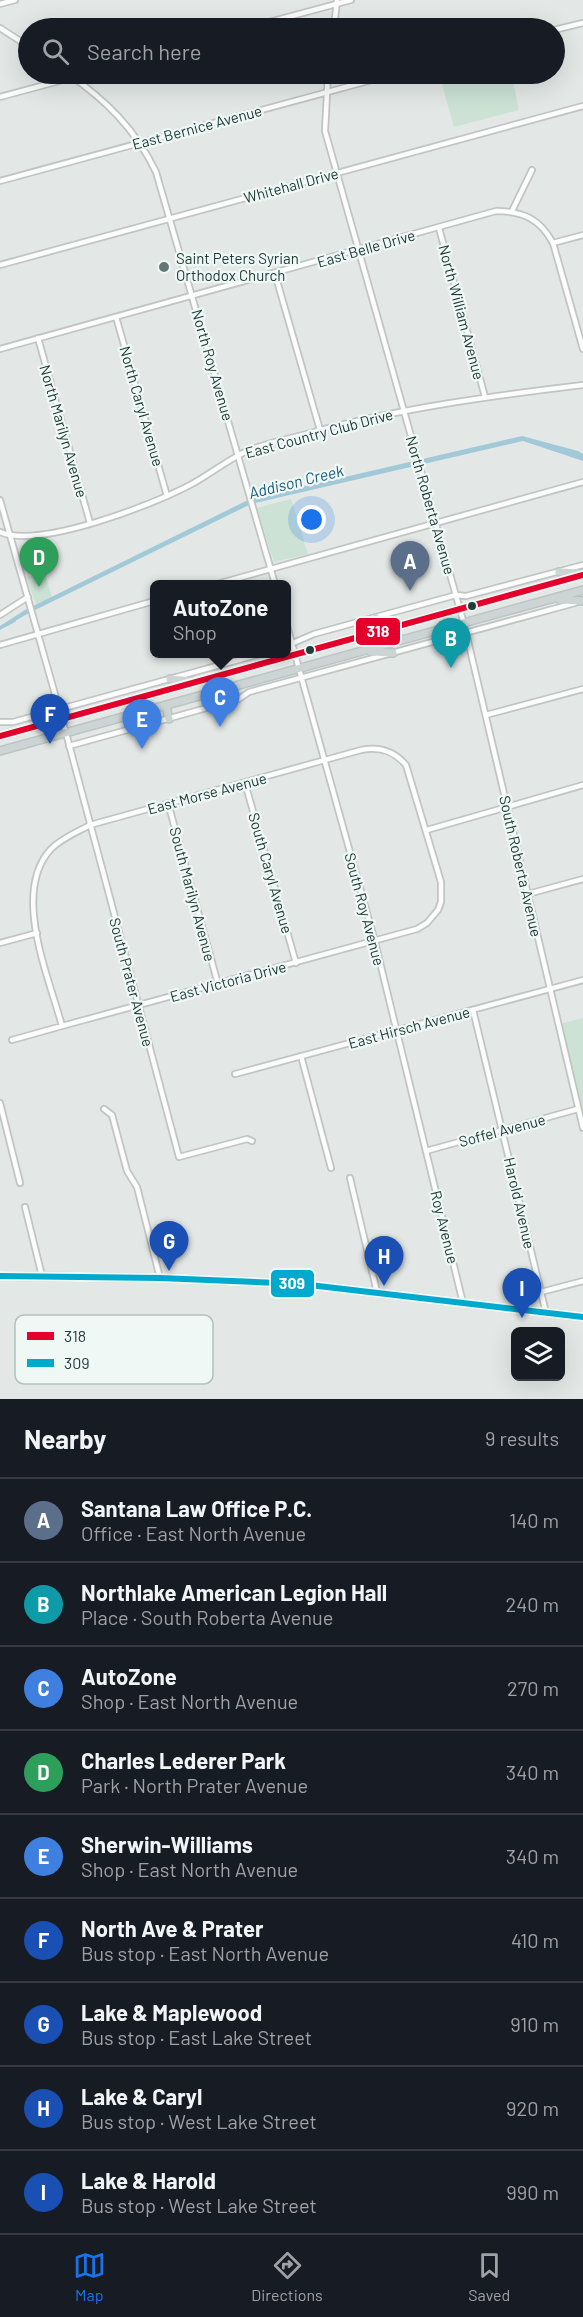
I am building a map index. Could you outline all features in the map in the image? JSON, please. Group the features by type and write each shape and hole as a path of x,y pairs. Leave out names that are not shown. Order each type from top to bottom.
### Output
{"main road":[{"path":"559,572 583,574"},
{"path":"291,656 583,574"},
{"path":"0,752 583,590"},
{"path":"552,599 583,601"},
{"path":"376,618 382,631"},
{"path":"359,652 393,653"},
{"path":"0,736 284,658"},
{"path":"170,679 200,681"},
{"path":"166,706 169,718"},
{"path":"0,1276 160,1278 325,1286 583,1317"}],"street":[{"path":"0,4 15,0"},
{"path":"282,18 351,0"},
{"path":"335,18 337,2"},
{"path":"565,28 583,23"},
{"path":"0,28 18,40"},
{"path":"0,97 42,84"},
{"name":"North Roy Avenue","path":"83,84 105,100 139,142 156,172 194,296 274,580"},
{"name":"North Roberta Avenue","path":"326,84 325,131 464,624"},
{"name":"East Bernice Avenue","path":"0,181 356,84"},
{"name":"Whitehall Drive","path":"0,265 583,106"},
{"path":"532,170 512,211 536,220 546,229 553,243 583,349"},
{"name":"East Belle Drive","path":"0,349 496,211 512,211"},
{"name":"North William Avenue","path":"439,228 484,397"},
{"path":"553,243 583,235"},
{"path":"275,274 320,430"},
{"name":"North Caryl Avenue","path":"116,317 167,495"},
{"name":"North Marilyn Avenue","path":"38,338 90,523"},
{"name":"East Country Club Drive","path":"0,532 10,536 41,534 90,523 167,495 239,455 320,430 404,410 484,397 583,385"},
{"path":"235,580 583,482"},
{"name":"South Prater Avenue","path":"0,500 62,719 179,1157 247,1139 252,1141"},
{"path":"292,644 314,634 456,595 466,596 583,565"},
{"path":"0,615 28,597"},
{"path":"69,746 239,699 249,692 583,601"},
{"path":"0,645 150,603"},
{"name":"South Roberta Avenue","path":"464,624 578,1109"},
{"path":"291,640 299,669"},
{"path":"0,722 13,722 246,658"},
{"name":"South Roy Avenue","path":"299,669 375,942 426,1151"},
{"path":"486,715 583,689"},
{"name":"East Morse Avenue","path":"62,1026 32,908 33,885 40,864 61,840 90,825 324,759 372,748 397,755 410,772 427,830"},
{"name":"South Caryl Avenue","path":"245,783 296,963"},
{"path":"427,830 583,785"},
{"name":"South Marilyn Avenue","path":"168,803 218,984"},
{"name":"East Victoria Drive","path":"12,1040 375,942 427,924 441,902 441,882 427,830"},
{"path":"528,894 583,879"},
{"path":"0,943 37,933"},
{"name":"East Hirsch Avenue","path":"235,1074 583,980"},
{"name":"Harold Avenue","path":"473,1010 546,1313"},
{"path":"301,1056 331,1168"},
{"path":"0,1102 20,1183"},
{"path":"104,1109 112,1115 127,1171 137,1187 160,1278"},
{"path":"578,1109 583,1128"},
{"name":"Soffel Avenue","path":"426,1151 578,1109"},
{"name":"Roy Avenue","path":"426,1151 463,1303"},
{"path":"350,1178 377,1292"},
{"path":"25,1207 42,1276"},
{"path":"541,1292 583,1281"}],"green space":[{"path":"442,84 514,84 519,110 454,127"},
{"path":"291,499 308,554 274,562 257,508"},
{"path":"45,572 52,598 36,604 26,577"},
{"path":"583,1018 583,1116 560,1024"}],"water":[{"path":"522,436 578,451 583,454 583,461 523,441 251,504 27,614 0,630 0,626 25,610 250,499"}],"waterway":[{"name":"Addison Creek","path":"6,626 15,621"}],"transit line":[{"name":"318","path":"291,656 583,575"},
{"name":"318","path":"0,736 282,658"},
{"name":"309","path":"0,1276 160,1278 301,1284 583,1317"}],"place":[{"name":"Saint Peters Syrian Orthodox Church","path":"164,267"},
{"name":"Charles Lederer Park","path":"39,587"},
{"name":"Santana Law Office P.C.","path":"410,591"},
{"name":"Northlake American Legion Hall","path":"451,668"},
{"name":"AutoZone","path":"220,727"},
{"name":"North Ave & Prater","path":"50,744"},
{"name":"Sherwin-Williams","path":"142,749"},
{"name":"Lake & Maplewood","path":"169,1271"},
{"name":"Lake & Caryl","path":"384,1286"},
{"name":"Lake & Harold","path":"522,1318"}]}
